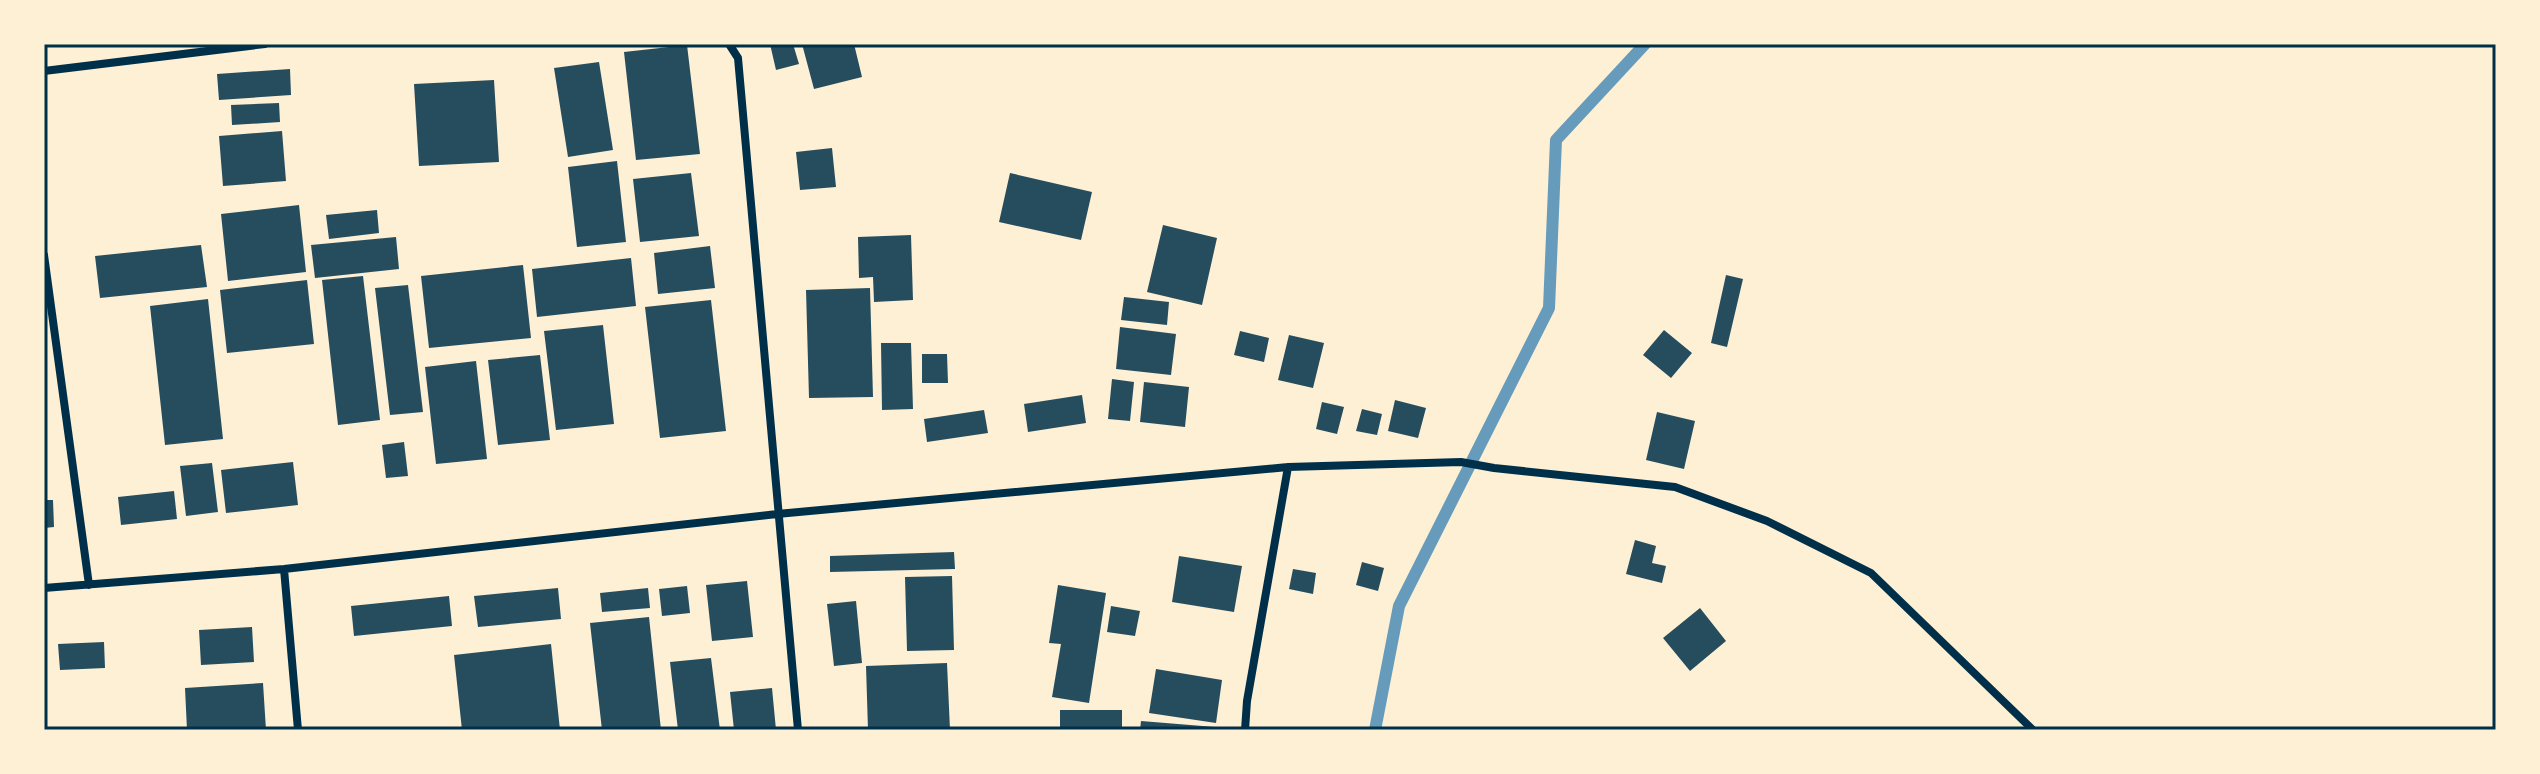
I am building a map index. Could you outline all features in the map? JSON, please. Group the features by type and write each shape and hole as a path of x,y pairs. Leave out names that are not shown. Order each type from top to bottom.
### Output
{"street":[{"path":"44,71 265,44"},
{"path":"729,44 738,58 798,730"},
{"path":"44,255 89,585"},
{"path":"44,588 284,569 777,514 1288,467 1461,462 1675,487 1767,521 1871,573 2033,730"},
{"path":"1245,730 1247,701 1288,467"},
{"path":"284,569 298,730"}],"building":[{"path":"770,44 793,44 799,64 776,70"},
{"path":"802,44 854,44 862,77 814,89"},
{"path":"687,45 700,154 636,160 624,52"},
{"path":"599,62 613,150 568,157 554,68"},
{"path":"290,69 291,95 219,100 217,74"},
{"path":"494,80 499,162 419,166 414,84"},
{"path":"279,103 280,122 232,125 231,105"},
{"path":"282,131 286,181 223,186 219,136"},
{"path":"832,148 836,187 800,190 796,152"},
{"path":"617,161 626,242 577,247 568,167"},
{"path":"691,173 699,236 640,242 633,179"},
{"path":"1010,173 1092,192 1081,240 999,222"},
{"path":"299,205 306,272 228,281 221,214"},
{"path":"377,210 379,233 329,239 326,215"},
{"path":"1163,225 1217,238 1202,305 1147,292"},
{"path":"911,235 913,300 874,302 873,277 859,278 858,237"},
{"path":"396,237 399,269 315,278 311,245"},
{"path":"201,245 207,287 100,298 95,256"},
{"path":"710,246 715,288 658,294 654,253"},
{"path":"631,258 636,306 537,317 532,269"},
{"path":"523,265 531,338 429,348 421,276"},
{"path":"1726,275 1743,279 1727,347 1711,343"},
{"path":"363,276 380,420 338,425 322,280"},
{"path":"307,280 314,344 227,353 220,290"},
{"path":"408,285 423,412 390,415 375,288"},
{"path":"870,288 873,397 809,398 806,290"},
{"path":"1124,297 1169,302 1167,325 1121,320"},
{"path":"208,299 223,439 165,445 150,306"},
{"path":"711,300 726,431 660,438 645,307"},
{"path":"603,325 614,424 556,430 544,331"},
{"path":"1120,327 1176,334 1171,375 1116,369"},
{"path":"1664,330 1692,353 1671,378 1643,355"},
{"path":"1240,331 1269,338 1264,362 1234,355"},
{"path":"1289,335 1324,343 1313,388 1278,380"},
{"path":"881,343 911,343 913,409 882,410"},
{"path":"922,354 947,354 948,383 922,383"},
{"path":"540,355 550,440 498,445 488,360"},
{"path":"476,361 487,459 436,464 425,367"},
{"path":"1112,379 1134,382 1130,421 1108,419"},
{"path":"1144,382 1189,387 1185,427 1140,422"},
{"path":"1082,395 1086,423 1028,432 1024,404"},
{"path":"1395,400 1426,408 1418,438 1388,431"},
{"path":"1322,402 1344,407 1337,434 1316,429"},
{"path":"1362,409 1382,414 1377,435 1356,431"},
{"path":"984,410 988,433 927,442 924,419"},
{"path":"1657,412 1695,421 1684,469 1646,460"},
{"path":"404,442 408,476 386,478 382,445"},
{"path":"293,462 298,505 226,513 221,470"},
{"path":"212,463 218,512 186,516 180,466"},
{"path":"174,491 177,519 121,525 118,497"},
{"path":"44,500 53,500 54,527 44,528"},
{"path":"1635,540 1656,546 1652,563 1666,566 1662,583 1626,574"},
{"path":"954,552 955,569 830,572 830,556"},
{"path":"1179,556 1242,566 1234,612 1172,602"},
{"path":"1362,562 1384,568 1378,591 1356,585"},
{"path":"1293,569 1316,573 1313,594 1289,589"},
{"path":"952,576 954,650 907,651 905,577"},
{"path":"747,581 753,637 712,641 706,585"},
{"path":"1058,585 1106,593 1089,703 1052,697 1061,644 1049,643"},
{"path":"687,586 690,613 662,616 659,589"},
{"path":"558,588 561,619 478,627 474,596"},
{"path":"648,588 650,608 602,612 600,593"},
{"path":"449,596 452,626 354,636 351,606"},
{"path":"856,601 862,663 834,666 827,604"},
{"path":"1111,606 1140,611 1135,636 1107,632"},
{"path":"1700,608 1726,641 1690,671 1663,638"},
{"path":"649,617 661,730 602,730 590,623"},
{"path":"252,627 254,662 201,665 199,630"},
{"path":"104,642 105,668 60,670 58,644"},
{"path":"551,644 560,730 462,730 454,655"},
{"path":"711,658 720,730 678,730 670,662"},
{"path":"947,663 950,730 868,730 866,666"},
{"path":"1156,669 1222,680 1216,723 1149,713"},
{"path":"263,683 266,730 187,730 185,688"},
{"path":"772,688 776,730 734,730 730,692"},
{"path":"1060,710 1122,710 1122,730 1060,730"},
{"path":"1141,721 1227,728 1227,730 1140,730"}],"waterway":[{"path":"1375,730 1399,606 1549,308 1556,140 1645,44"}]}
